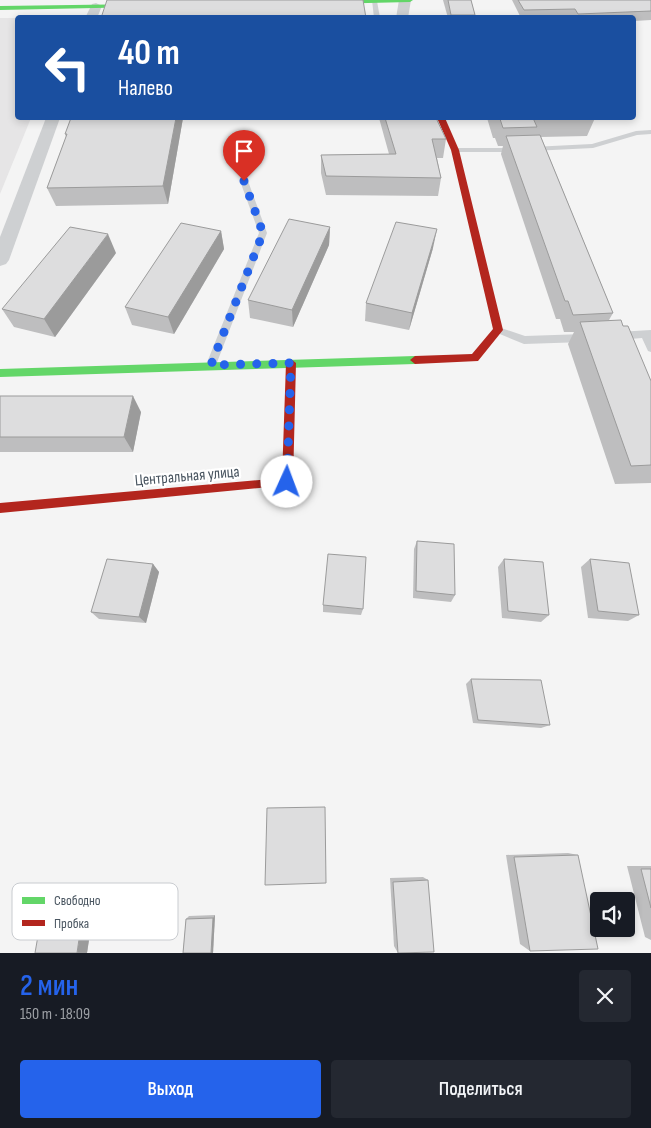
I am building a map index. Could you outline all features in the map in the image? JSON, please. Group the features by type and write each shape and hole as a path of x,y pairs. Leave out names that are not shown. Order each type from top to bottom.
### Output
{"street":[{"path":"402,15 405,0"},
{"path":"314,2 410,0"},
{"path":"0,8 94,12 155,5"},
{"path":"0,260 52,120"},
{"path":"0,373 475,358 498,330 455,150 441,120"},
{"name":"Центральная улица","path":"0,508 287,482 291,363"}],"lane":[{"path":"374,1 376,15"},
{"path":"455,150 554,149 593,146 636,133 651,132"},
{"path":"211,365 263,233 244,181"},
{"path":"498,330 524,340 648,335 651,348"}],"shaded area":[{"path":"0,18 15,18 15,120 30,120 0,194"}],"building":[{"path":"107,0 363,0 366,15 102,15"},
{"path":"448,0 471,0 475,15 451,15"},
{"path":"518,0 651,0 651,11 578,14 575,9 524,10"},
{"path":"70,120 176,120 163,186 47,188 67,134 65,134"},
{"path":"386,120 437,120 446,139 432,139 441,178 326,176 321,155 396,154"},
{"path":"500,120 534,120 537,127 503,128"},
{"path":"540,135 613,313 573,315 568,301 565,301 506,136"},
{"path":"289,219 330,227 292,310 248,300"},
{"path":"396,222 437,229 412,313 366,303"},
{"path":"181,223 221,231 168,317 125,307"},
{"path":"70,227 108,234 44,319 2,309"},
{"path":"621,320 623,326 628,326 651,381 651,465 631,466 580,322"},
{"path":"0,396 133,396 124,437 0,437"},
{"path":"417,541 454,544 455,595 416,591"},
{"path":"328,554 366,557 363,609 323,605"},
{"path":"107,559 153,564 139,617 91,612"},
{"path":"504,559 543,562 549,615 508,611"},
{"path":"590,559 629,563 639,615 598,611"},
{"path":"471,679 541,680 550,725 478,720"},
{"path":"325,807 326,883 265,885 267,808"},
{"path":"578,855 590,911 590,937 595,937 598,949 530,951 514,857"},
{"path":"641,869 651,869 651,908"},
{"path":"428,880 434,952 398,953 393,882"},
{"path":"213,918 211,953 183,953 186,919"},
{"path":"37,940 79,940 77,953 35,953"}],"traffic: fast":[{"path":"326,2 410,0"},
{"path":"0,8 143,5"},
{"path":"0,373 415,360"}],"traffic: jam":[{"path":"415,360 475,358 498,330 455,150 442,120"},
{"path":"0,508 287,482 291,363"}],"route":[{"path":"244,181 263,233 211,365 291,363 287,482"}]}
